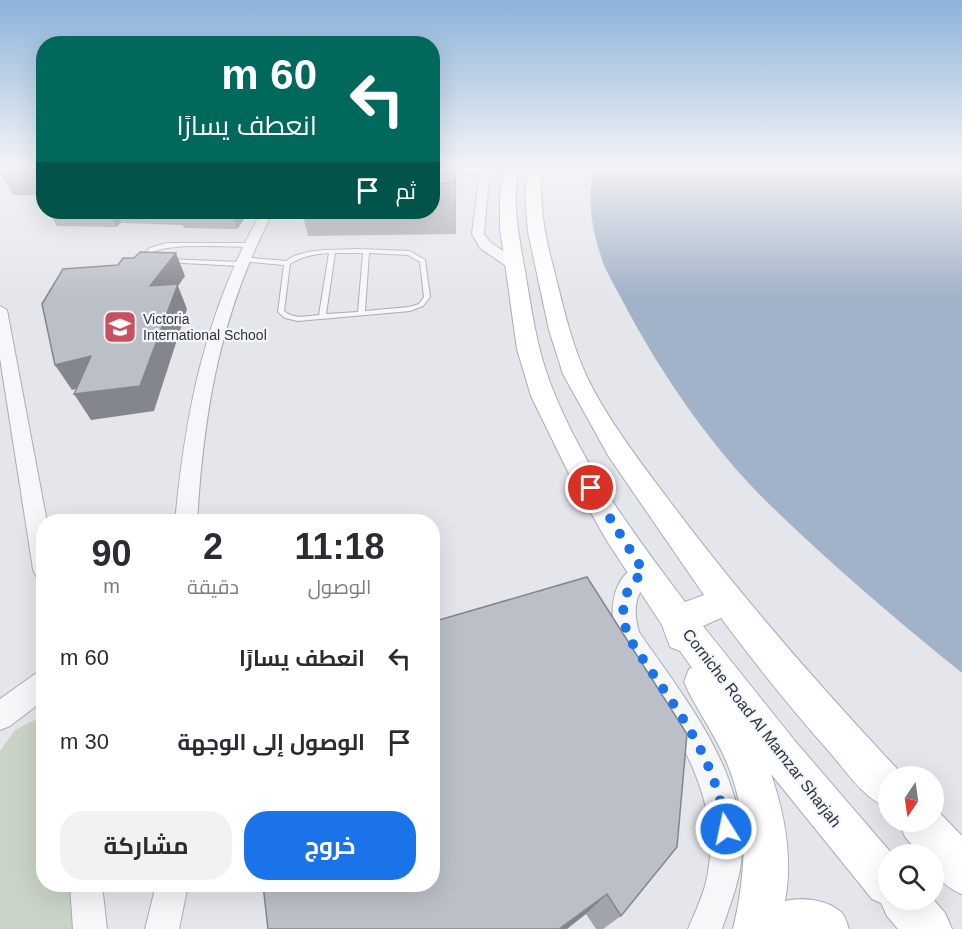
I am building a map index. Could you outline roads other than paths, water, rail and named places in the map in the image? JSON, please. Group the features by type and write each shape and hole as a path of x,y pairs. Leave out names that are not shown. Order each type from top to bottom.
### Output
{"main road":[{"name":"Corniche Road Al Mamzar Sharjah","path":"507,210 506,222 528,346 537,378 573,457 644,572 678,621 740,704 878,871"},
{"path":"534,210 538,243 566,350 580,387 636,478 727,600 786,673 878,777"},
{"path":"727,600 678,621 690,659 743,750 760,799 765,826 766,881 756,929"},
{"path":"929,832 960,868"},
{"path":"912,910 929,929"},
{"path":"771,929 789,921 804,920 826,929"}],"street":[{"path":"480,210 478,234 480,240 491,251 514,265"},
{"path":"187,514 202,383 216,328 243,256 263,219"},
{"path":"0,310 36,522"},
{"path":"644,572 628,589 612,612 706,757 722,803 726,829 723,880 716,906 705,929"},
{"path":"0,716 36,689"},
{"path":"87,892 90,929"}],"lane":[{"path":"243,256 153,260 146,255 152,249 167,245 243,256 287,264"},
{"path":"361,312 366,252"},
{"path":"366,252 401,252 418,257 424,266 427,297 424,303 416,308 292,318 281,312 287,264 296,257 305,254 366,252"},
{"path":"321,316 332,253"}],"water":[{"path":"592,210 962,210 962,673 861,589 788,523 745,479 708,435 643,338 613,283 604,265"}],"place":[{"name":"Victoria International School","path":"120,327"}]}
